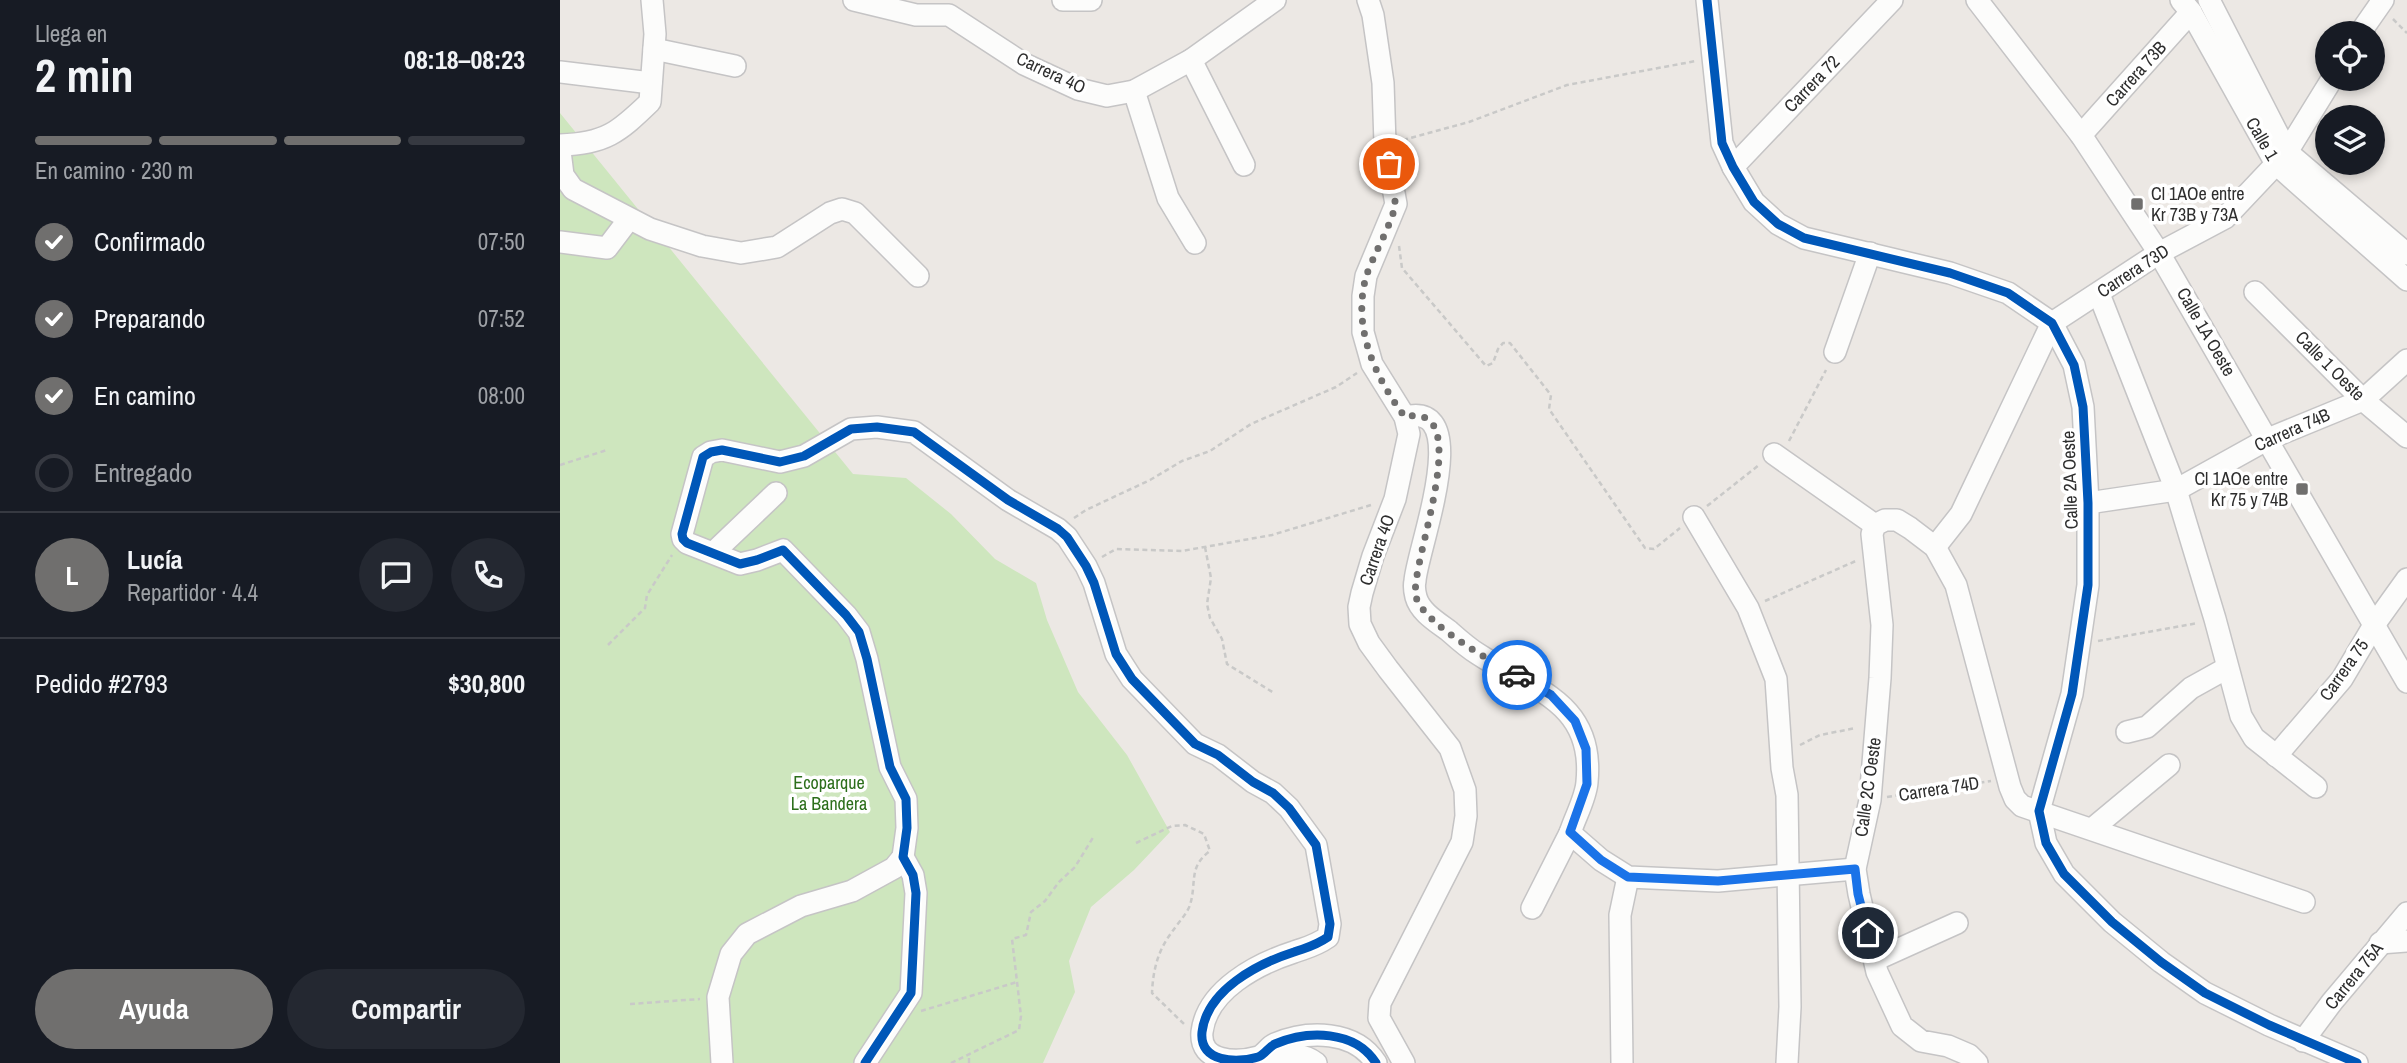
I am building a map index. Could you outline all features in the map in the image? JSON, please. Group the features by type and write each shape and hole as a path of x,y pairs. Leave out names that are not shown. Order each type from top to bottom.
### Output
{"street":[{"path":"560,145 577,145 605,138 623,129 650,102 652,0"},
{"name":"Carrera 4O","path":"854,0 916,15 949,7 1024,64 1078,89 1107,96 1134,91 1191,60 1275,0"},
{"path":"1063,0 1091,0"},
{"path":"1368,0 1373,15 1383,83 1385,144 1396,204 1366,276 1363,332 1372,364 1405,417 1418,414 1430,420 1438,432 1441,450 1430,516 1415,580 1417,599 1427,615 1479,655 1551,695 1575,721 1586,749 1587,784 1570,832 1532,908"},
{"name":"Calle 2A Oeste","path":"1707,0 1722,143 1754,202 1778,225 1804,238 1950,273 2008,293 2052,323 2074,365 2083,407 2088,503 2088,585 2072,694 2039,811 2046,843 2064,874 2112,922 2205,993 2303,1041 2357,1063"},
{"name":"Carrera 72","path":"1733,167 1892,0"},
{"name":"Calle 1A Oeste","path":"1977,0 2081,135 2159,253 2407,682"},
{"name":"Calle 1","path":"2209,0 2282,158 2407,254"},
{"path":"2368,21 2383,0"},
{"name":"Carrera 73B","path":"2081,135 2186,6"},
{"name":"Calle 1","path":"2186,6 2282,158 2407,280"},
{"path":"653,49 734,66"},
{"path":"1191,60 1244,165"},
{"path":"560,72 651,83"},
{"path":"1134,91 1168,198 1195,243"},
{"name":"Carrera 73D","path":"2052,323 2159,253 2225,218 2282,158 2324,91"},
{"path":"560,151 563,175 573,189 650,229 702,246 741,253 776,247 830,213 842,209 855,214 918,276"},
{"path":"560,242 607,248 629,219"},
{"path":"1835,352 1870,253"},
{"name":"Calle 1 Oeste","path":"2255,292 2363,400 2407,437"},
{"path":"2099,294 2176,490 2241,716 2255,738 2316,787"},
{"path":"1935,547 1961,514 2052,323"},
{"name":"Carrera 74B","path":"2088,503 2176,490 2267,439 2363,400 2407,360"},
{"name":"Carrera 4O","path":"1404,1063 1379,1018 1380,1003 1462,842 1465,816 1465,790 1450,748 1369,643 1360,624 1362,593 1373,555 1395,499 1409,434 1405,417"},
{"path":"722,1063 718,998 732,954 747,934 800,906 852,891 894,867 903,857 907,828 906,799 890,767 859,632 846,615 783,550 740,564 687,543 682,534 703,457 711,452 722,450 780,462 804,456 851,429 877,427 914,432 1008,500 1067,537 1094,583 1116,654 1132,679 1195,744 1218,755 1253,782 1273,793 1289,808 1316,845 1330,923 1328,937 1315,947 1295,951 1256,967 1223,992 1204,1019 1201,1041 1216,1059 1235,1061 1287,1055 1308,1057 1316,1063"},
{"path":"1774,454 1875,525 1885,520 1897,520 1935,547 1956,585 2008,779 2015,799 2022,806 2304,902"},
{"path":"714,552 776,493"},
{"path":"1694,517 1748,608 1776,679 1787,795 1790,1007 1787,1063"},
{"name":"Calle 2C Oeste","path":"1875,525 1872,534 1882,625 1870,800 1855,869 1858,894 1877,972 1902,1026 1921,1041 1948,1046 1969,1055 1976,1063"},
{"name":"Carrera 75","path":"2276,756 2342,679 2374,625 2407,579"},
{"path":"2127,732 2147,727 2191,688 2227,668"},
{"path":"2092,829 2169,765"},
{"path":"1570,832 1601,860 1628,877 1718,881 1855,869"},
{"path":"865,1063 911,993 916,893 913,875 903,857"},
{"path":"1622,1063 1620,915 1628,877"},
{"name":"Carrera 75A","path":"2303,1041 2407,913"},
{"path":"1875,960 1957,923"},
{"path":"2380,943 2407,941"},
{"path":"1261,1057 1272,1046 1295,1038 1331,1035 1356,1041 1376,1063"}],"path":[{"path":"1385,144 1469,122 1567,85 1713,58"},
{"path":"1398,244 1402,268 1486,366 1493,363 1503,343 1510,343 1551,395 1549,409 1645,548 1654,548 1791,439 1835,352"},
{"path":"1058,529 1086,510 1150,480 1182,461 1210,451 1251,424 1336,387 1372,364"},
{"path":"560,465 607,450"},
{"path":"1086,566 1116,550 1182,551 1272,535 1395,499"},
{"path":"608,645 645,608 647,595 668,563 682,534"},
{"path":"1205,547 1211,579 1207,604 1210,618 1222,639 1227,664 1274,693"},
{"path":"1748,608 1874,553"},
{"path":"2081,644 2215,620"},
{"path":"1781,753 1821,734 1877,722"},
{"path":"1136,843 1172,827 1185,825 1204,834 1209,851 1201,857 1194,870 1190,906 1166,939 1153,971 1152,993 1201,1041"},
{"path":"951,1063 1019,1030 1021,1016 1012,939 1026,935 1031,912 1045,901 1075,867 1094,836"},
{"path":"912,1017 922,1010 1017,982"},
{"path":"630,1004 718,998"},
{"path":"969,1055 969,1063"}],"green space":[{"name":"Ecoparque La Bandera","path":"560,113 853,474 906,478 951,514 995,559 1036,583 1047,620 1078,692 1127,755 1170,832 1134,870 1091,907 1069,961 1075,992 1043,1063 560,1063"}],"cycle path":[{"path":"1707,0 1722,143 1754,202 1778,224 1804,238 1950,273 2008,293 2052,323 2074,365 2083,407 2088,503 2088,585 2072,694 2039,811 2046,843 2064,874 2112,922 2205,993 2269,1025 2357,1063"},
{"path":"865,1063 911,993 916,893 913,875 903,857 907,828 906,799 890,767 859,632 783,550 740,564 687,543 682,534 703,457 711,452 722,450 780,462 804,456 851,429 877,427 914,432 1008,500 1067,537 1094,583 1116,654 1132,679 1195,744 1218,755 1253,782 1273,793 1289,808 1316,845 1330,924 1328,937 1265,964 1224,991 1213,1003 1206,1017 1202,1032 1207,1050 1213,1055 1230,1060 1249,1059 1260,1056 1273,1045 1288,1039 1330,1036 1356,1044 1376,1063"}],"way so far":[{"path":"1389,164 1396,204 1366,276 1363,332 1372,364 1395,404 1405,417 1418,414 1430,420 1438,432 1441,450 1430,516 1415,580 1417,599 1427,615 1479,655 1517,675"}],"place":[{"name":"Cl 1AOe entre Kr 73B y 73A","path":"2137,204"},
{"name":"Cl 1AOe entre Kr 75 y 74B","path":"2302,489"}],"route":[{"path":"1517,675 1551,695 1575,721 1586,749 1587,784 1570,832 1601,860 1628,877 1718,881 1855,869 1868,933"}]}
